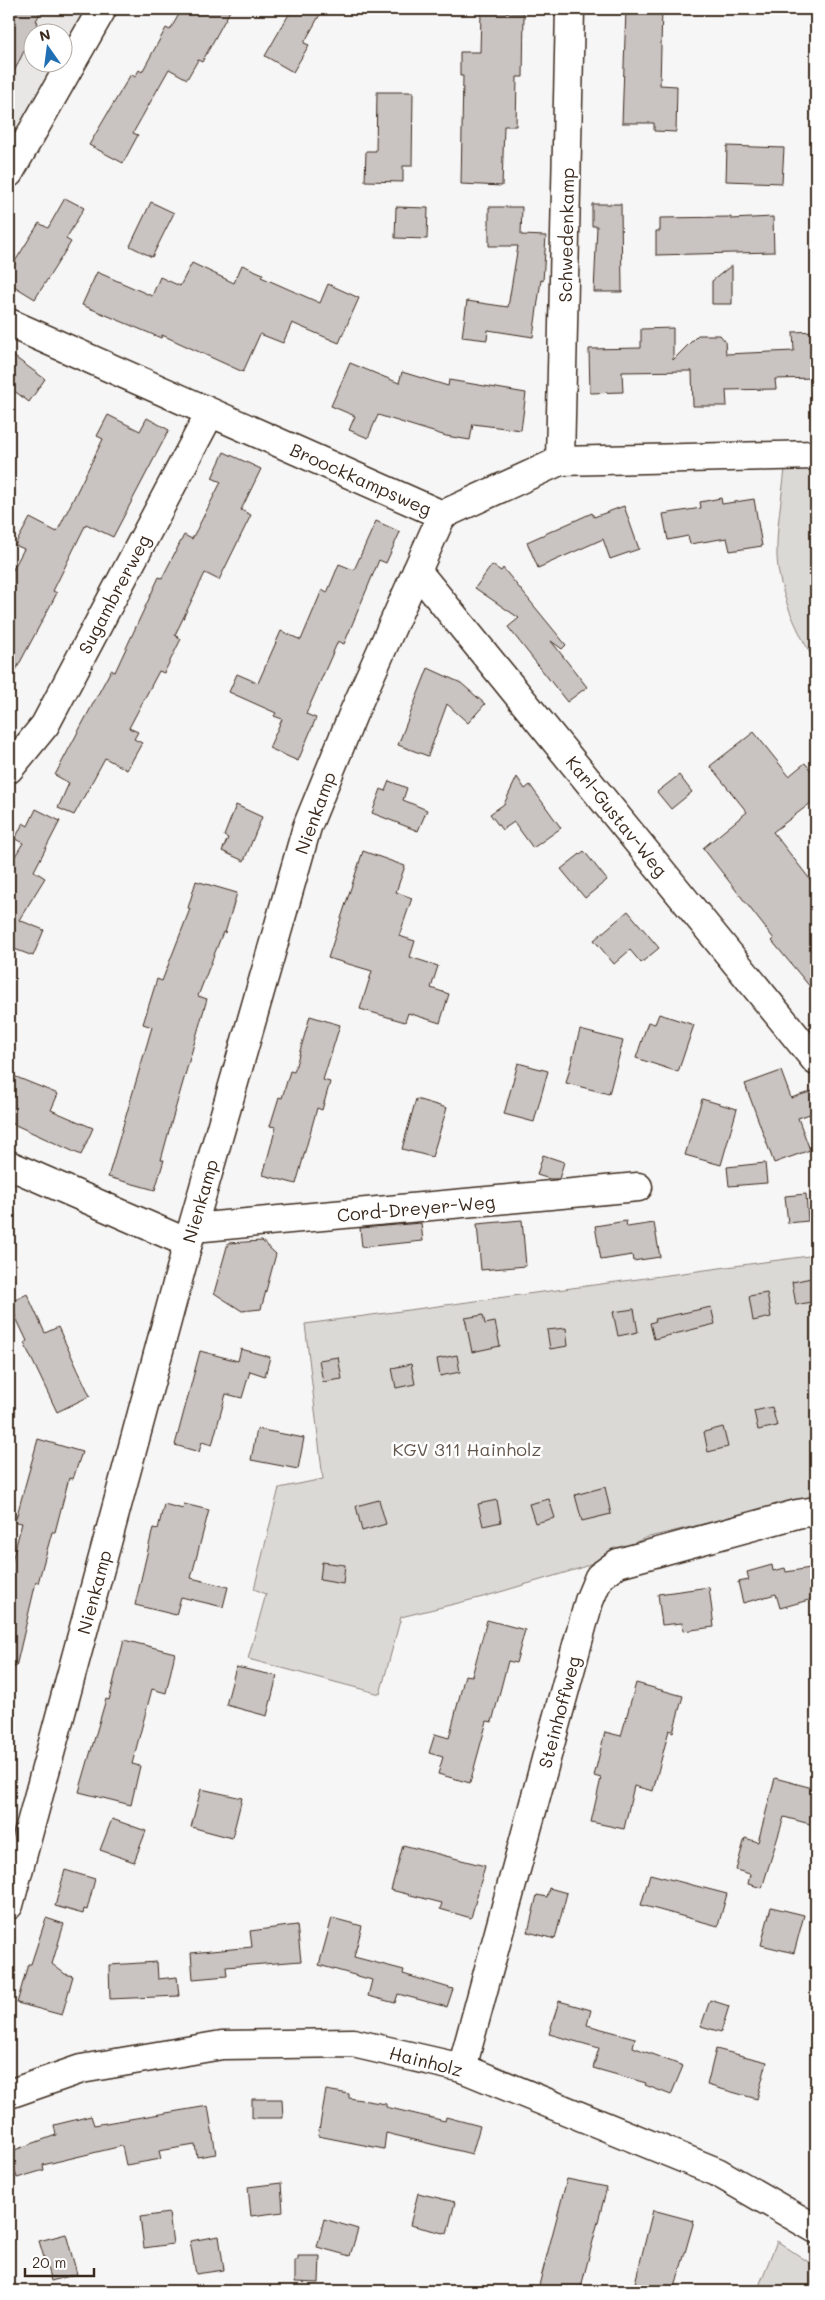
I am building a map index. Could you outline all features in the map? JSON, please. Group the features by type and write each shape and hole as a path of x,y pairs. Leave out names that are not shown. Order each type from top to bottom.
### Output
{"street":[{"path":"9,172 102,9"},
{"name":"Schwedenkamp","path":"560,461 570,9"},
{"name":"Broockkampsweg","path":"9,324 442,515 560,461 816,455"},
{"name":"Sugambrerweg","path":"9,769 44,725 210,413"},
{"name":"Nienkamp","path":"9,1904 190,1235 308,827 353,714 442,515"},
{"name":"Karl-Gustav-Weg","path":"417,571 816,1062"},
{"name":"Cord-Dreyer-Weg","path":"9,1165 190,1235 638,1187"},
{"name":"Steinhoffweg","path":"462,2068 589,1601 599,1577 618,1563 797,1514 816,1511"},
{"name":"Hainholz","path":"9,2094 81,2069 222,2045 353,2043 462,2068 718,2172 816,2229"}],"shaded area":[{"path":"9,9 87,9 72,37 72,22 22,22 22,72 53,72 9,151"}],"green space":[{"path":"816,468 816,664 796,626 785,599 781,585 777,546 785,469"},
{"name":"KGV 311 Hainholz","path":"816,1255 816,1497 645,1538 581,1568 483,1597 401,1617 380,1694 248,1659 266,1594 254,1589 279,1488 323,1479 305,1324"},
{"path":"777,2241 816,2267 816,2291 757,2291"}],"building":[{"path":"9,9 42,9 36,21 38,22 22,22 22,55 9,82"},
{"path":"182,9 231,9 202,62 198,60 187,79 169,69 133,133 138,135 123,163 89,145 131,74 135,77 139,70 142,72 166,28 170,30"},
{"path":"292,9 323,9 304,43 309,45 293,72 265,56"},
{"path":"626,9 662,9 660,85 677,86 676,132 654,131 654,123 622,123"},
{"path":"481,12 524,13 523,77 517,77 516,126 504,126 502,186 461,184 463,76 460,76 460,52 480,52"},
{"path":"377,92 413,92 412,166 403,166 403,182 365,181 366,151 376,151"},
{"path":"727,146 784,148 782,183 726,181"},
{"path":"65,198 84,208 66,239 71,242 35,299 9,283 9,271 39,223 48,228"},
{"path":"151,202 174,213 152,257 130,246"},
{"path":"592,204 621,204 622,292 594,292 597,226 592,226"},
{"path":"396,207 428,208 427,239 395,238"},
{"path":"489,207 522,207 521,235 546,236 543,281 541,280 533,337 488,330 487,340 462,337 467,301 508,307 518,246 489,246"},
{"path":"731,217 731,219 773,217 774,252 656,255 656,231 660,231 660,218"},
{"path":"192,263 234,283 242,265 263,274 261,277 320,303 328,284 359,298 339,343 292,323 283,343 260,334 243,372 162,335 161,338 82,305 97,272 152,296 160,277 180,286"},
{"path":"732,265 732,304 712,304 712,281"},
{"path":"673,328 673,360 698,335 720,335 725,341 726,354 794,351 793,332 816,331 816,378 775,379 776,389 726,390 727,406 693,406 692,371 622,372 623,392 590,393 589,349 641,348 641,329"},
{"path":"9,353 45,379 29,402 9,387"},
{"path":"350,363 399,383 402,372 448,386 449,380 526,393 521,430 473,424 470,440 446,436 378,415 368,438 349,430 355,416 331,406"},
{"path":"108,415 140,431 147,418 169,430 113,537 86,524 53,591 57,593 9,683 9,577 24,549 15,545 30,518 57,532 103,439 97,436"},
{"path":"224,452 261,469 241,510 251,515 219,580 205,573 175,635 181,639 164,673 159,671 129,728 138,732 134,739 142,743 127,770 105,758 74,815 58,808 69,783 55,775 111,670 115,672 159,577 162,578 184,535 192,539 221,482 212,478"},
{"path":"721,498 722,504 754,499 762,546 730,551 727,538 690,544 688,536 668,540 663,514 701,508 700,502"},
{"path":"624,506 639,549 610,559 603,539 538,568 527,542 592,513 594,517"},
{"path":"376,521 400,532 386,563 379,560 344,644 338,641 306,714 316,718 298,761 269,748 282,719 274,716 276,713 229,692 237,674 258,683 281,631 301,640 322,590 327,593 339,564 354,570"},
{"path":"492,565 501,571 503,568 566,645 562,649 551,641 587,687 567,702 508,627 519,618 475,588"},
{"path":"428,668 461,683 485,704 468,723 447,704 428,756 398,745"},
{"path":"754,732 789,776 805,763 816,777 816,799 773,832 816,887 816,994 772,941 774,939 703,848 747,812 710,766"},
{"path":"679,775 692,792 671,809 657,792"},
{"path":"517,777 525,789 530,785 561,828 533,848 514,822 502,830 490,814 504,804"},
{"path":"389,781 407,788 403,800 427,810 418,831 372,813 381,789 385,791"},
{"path":"236,805 262,817 244,861 222,851 228,838 224,836"},
{"path":"36,809 60,821 34,871 45,878 19,920 44,930 33,956 9,947 9,866 23,843 15,839 23,823 28,826"},
{"path":"363,851 405,866 396,892 412,898 399,936 415,941 410,957 438,966 431,988 449,994 440,1023 408,1013 405,1022 360,1009 372,971 328,958"},
{"path":"584,851 607,880 585,898 561,869"},
{"path":"196,881 237,893 225,933 223,932 198,996 207,999 161,1160 164,1160 155,1190 108,1177 152,1027 143,1024 157,979 162,981 190,909 188,908"},
{"path":"628,911 659,948 641,963 630,950 614,964 594,940"},
{"path":"659,1014 694,1025 678,1072 636,1058 648,1022 655,1024"},
{"path":"310,1016 340,1025 323,1080 330,1082 322,1110 317,1108 296,1184 263,1175 276,1127 270,1126 279,1097 282,1098 290,1071 294,1072"},
{"path":"580,1030 623,1041 609,1094 566,1083"},
{"path":"518,1063 548,1071 534,1122 504,1114"},
{"path":"781,1071 791,1098 816,1090 816,1112 798,1118 810,1150 774,1163 745,1084"},
{"path":"9,1074 58,1094 51,1110 93,1128 81,1155 9,1122"},
{"path":"416,1099 447,1108 432,1157 402,1149"},
{"path":"702,1099 737,1109 721,1165 685,1155"},
{"path":"543,1155 564,1162 559,1179 550,1179 537,1175"},
{"path":"765,1163 767,1183 729,1186 727,1167"},
{"path":"806,1194 808,1221 788,1223 785,1196"},
{"path":"522,1220 526,1266 481,1270 477,1224"},
{"path":"626,1221 627,1227 654,1223 660,1257 633,1261 632,1255 601,1260 595,1226"},
{"path":"421,1223 423,1241 362,1247 360,1228"},
{"path":"262,1241 276,1254 261,1309 242,1311 214,1293 228,1243"},
{"path":"816,1277 816,1301 796,1305 792,1282"},
{"path":"767,1293 771,1317 753,1321 749,1296"},
{"path":"27,1294 45,1333 58,1327 90,1396 57,1412 24,1343 27,1341 9,1303"},
{"path":"711,1307 715,1324 654,1339 650,1323 656,1321 655,1319"},
{"path":"634,1309 638,1332 618,1336 613,1312"},
{"path":"483,1315 485,1324 495,1322 500,1346 472,1352 465,1318"},
{"path":"566,1328 568,1346 550,1349 547,1330"},
{"path":"241,1349 270,1357 265,1376 250,1371 242,1398 226,1394 212,1445 202,1442 199,1452 175,1445 200,1351 238,1361"},
{"path":"457,1355 460,1372 440,1376 437,1359"},
{"path":"338,1357 342,1379 323,1382 319,1360"},
{"path":"411,1364 415,1384 396,1388 392,1368"},
{"path":"772,1407 777,1426 758,1430 754,1411"},
{"path":"723,1427 728,1447 708,1452 704,1432"},
{"path":"257,1429 304,1438 298,1469 251,1460"},
{"path":"38,1439 82,1452 73,1479 69,1478 55,1532 52,1532 38,1583 36,1582 16,1667 9,1666 9,1572 22,1523 15,1522"},
{"path":"605,1487 611,1514 582,1521 575,1495"},
{"path":"549,1499 555,1518 535,1523 529,1504"},
{"path":"379,1500 386,1524 362,1531 356,1506"},
{"path":"497,1500 501,1522 483,1526 478,1504"},
{"path":"164,1504 183,1509 184,1504 209,1510 191,1578 228,1587 223,1607 181,1597 176,1615 135,1605 153,1528 158,1529"},
{"path":"322,1562 345,1565 343,1584 320,1580"},
{"path":"772,1565 773,1571 785,1568 786,1572 816,1567 816,1598 780,1608 776,1594 743,1603 738,1582 749,1580 747,1572"},
{"path":"709,1587 714,1627 683,1631 682,1623 662,1625 658,1594"},
{"path":"487,1620 525,1630 516,1663 508,1661 492,1722 487,1721 470,1783 438,1774 443,1757 429,1753 435,1734 449,1738 465,1675 472,1676"},
{"path":"124,1640 175,1653 166,1693 152,1689 132,1764 140,1766 131,1805 79,1792 106,1699 109,1700"},
{"path":"236,1667 277,1676 267,1716 226,1705"},
{"path":"636,1683 683,1696 673,1732 669,1730 653,1791 634,1786 624,1829 591,1822 601,1778 594,1776 605,1732 621,1736"},
{"path":"775,1778 816,1789 816,1801 810,1824 784,1817 762,1888 748,1884 750,1874 736,1870 745,1838 758,1842"},
{"path":"201,1789 242,1798 232,1838 191,1827"},
{"path":"112,1819 146,1831 134,1862 100,1850"},
{"path":"403,1845 485,1866 471,1918 440,1909 442,1903 391,1890"},
{"path":"65,1870 95,1879 87,1910 84,1909 83,1914 55,1906"},
{"path":"650,1874 727,1894 718,1926 641,1905"},
{"path":"549,1888 567,1893 555,1939 528,1932 537,1895 547,1897"},
{"path":"771,1907 804,1915 794,1953 761,1945"},
{"path":"46,1918 64,1924 52,1964 65,1974 73,1976 62,2015 17,2003 28,1964 31,1964"},
{"path":"332,1918 362,1926 354,1957 404,1970 403,1974 453,1989 447,2007 398,1994 395,2003 368,1996 372,1980 319,1965"},
{"path":"297,1925 301,1961 226,1967 227,1976 193,1979 191,1953 252,1947 250,1931"},
{"path":"157,1962 158,1979 177,1977 179,1996 110,1999 109,1965"},
{"path":"710,2000 729,2006 721,2032 701,2026"},
{"path":"559,2001 591,2010 587,2025 635,2038 633,2047 683,2066 671,2095 645,2085 646,2083 593,2068 599,2048 549,2034"},
{"path":"716,2049 767,2062 757,2099 707,2085"},
{"path":"326,2090 349,2094 349,2098 386,2104 386,2107 445,2121 446,2117 480,2126 472,2154 386,2133 384,2149 318,2136"},
{"path":"252,2099 282,2099 283,2118 252,2118"},
{"path":"208,2106 216,2154 197,2157 195,2145 159,2151 161,2159 126,2165 122,2146 43,2165 44,2170 17,2178 9,2152 56,2135 54,2125 91,2116 94,2125"},
{"path":"567,2179 607,2187 580,2291 548,2291 538,2289"},
{"path":"281,2183 283,2212 251,2216 248,2187"},
{"path":"418,2193 455,2202 447,2234 410,2225"},
{"path":"653,2210 694,2221 674,2291 633,2291"},
{"path":"169,2213 173,2244 144,2248 140,2217"},
{"path":"324,2219 358,2229 350,2256 317,2247"},
{"path":"66,2234 77,2274 51,2281 39,2241"},
{"path":"219,2236 224,2270 196,2274 190,2241"},
{"path":"298,2256 320,2256 319,2283 295,2282 295,2260 298,2260"}]}
